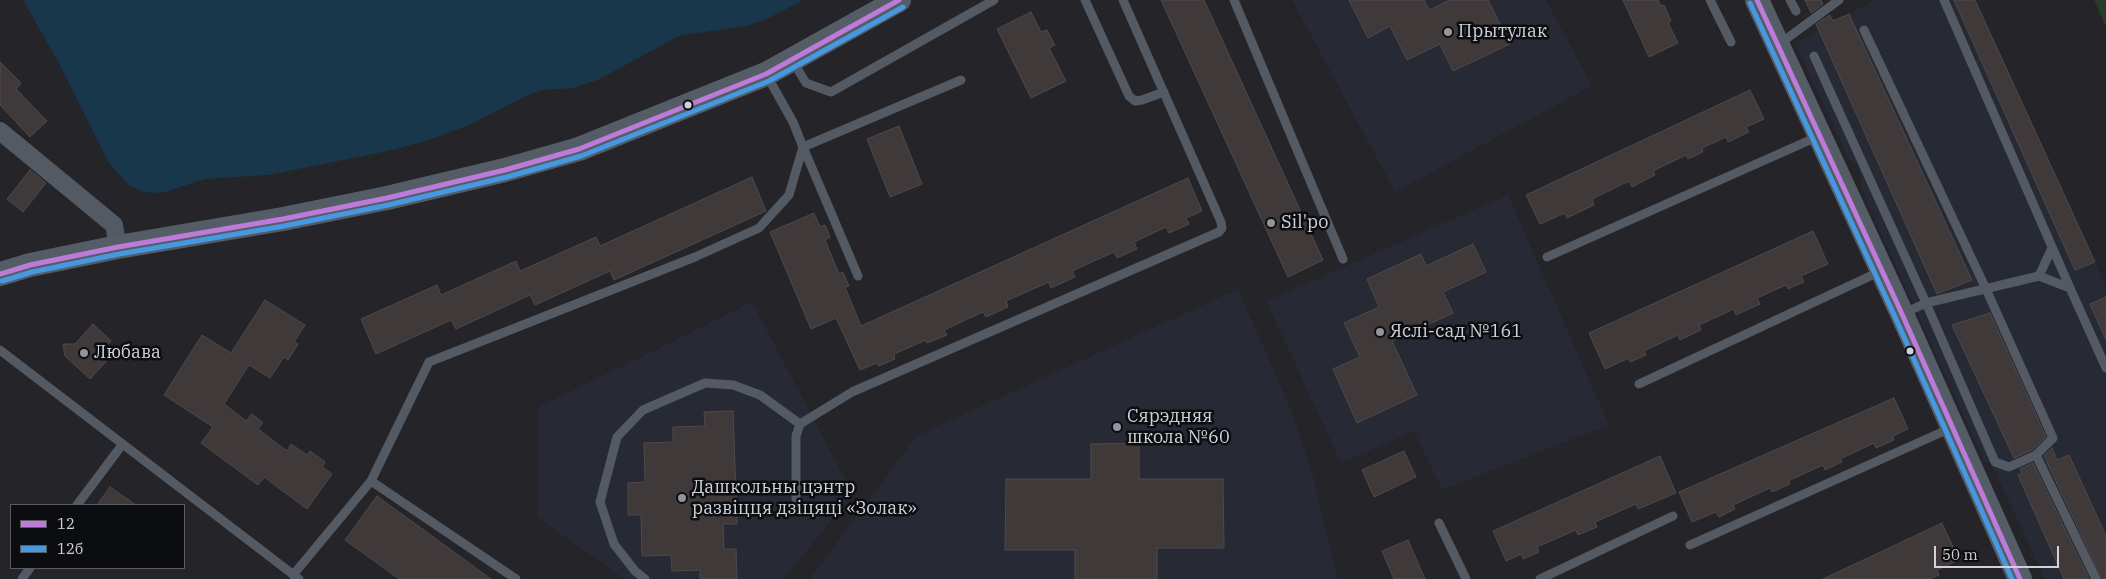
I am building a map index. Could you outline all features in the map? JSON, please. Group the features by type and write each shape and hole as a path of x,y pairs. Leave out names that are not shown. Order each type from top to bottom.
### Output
{"street":[{"path":"0,274 30,265 118,247 282,219 505,170 578,149 766,74 791,58 899,0"},
{"path":"1757,0 1902,314 2020,579"},
{"path":"0,131 114,224 118,247"}],"lane":[{"path":"791,58 806,83 831,92 994,0"},
{"path":"1085,0 1129,96 1135,101 1164,92"},
{"path":"796,499 796,436 800,424 852,392 1219,232 1222,228 1123,0"},
{"path":"1234,0 1343,259"},
{"path":"1710,0 1731,42"},
{"path":"1790,0 1796,11"},
{"path":"1778,45 1839,0"},
{"path":"1944,0 2106,368"},
{"path":"1814,56 1926,303 1994,462 2009,467 2036,455 2053,438 1986,289 1864,30"},
{"path":"766,74 793,122 858,276"},
{"path":"803,147 961,80"},
{"path":"1546,257 1820,136"},
{"path":"0,350 296,577 370,481 430,362 695,256 759,228 789,195 803,147"},
{"path":"2039,276 2052,248"},
{"path":"1639,384 1882,271"},
{"path":"1902,314 1926,303 2039,276 2070,288"},
{"path":"645,579 635,571 614,544 600,502 617,437 643,410 705,383 733,385 760,395 800,424"},
{"path":"1690,545 1952,428"},
{"path":"78,504 122,445"},
{"path":"2036,455 2096,579"},
{"path":"370,481 516,579"},
{"path":"1540,579 1673,516"},
{"path":"1440,523 1466,579"}],"shaded area":[{"path":"1292,0 1546,0 1592,86 1395,192"},
{"path":"1875,0 1975,0 2106,287 2106,579 2045,579 1990,461 1985,463 1861,189 1862,179 1856,164 1849,160 1795,43"},
{"path":"1508,195 1609,425 1442,490 1414,431 1341,463 1266,301"},
{"name":"Сярэдняя школа №60","path":"1238,289 1294,417 1313,476 1338,579 810,579 916,436"},
{"path":"752,302 852,492 817,539 783,579 624,579 537,517 537,408"}],"green space":[{"path":"2094,0 2106,0 2106,27"}],"water":[{"path":"23,0 803,0 771,17 750,25 679,36 598,80 573,88 545,90 530,94 469,125 429,140 388,151 268,175 205,179 165,192 152,193 141,191 129,185 109,163 61,67"}],"building":[{"path":"1161,0 1204,0 1323,260 1288,277"},
{"name":"Прытулак","path":"1349,0 1424,0 1429,10 1450,0 1488,0 1510,44 1453,71 1440,44 1407,60 1390,26 1368,38"},
{"path":"1623,0 1658,0 1661,6 1664,5 1671,21 1668,23 1678,43 1649,57"},
{"path":"1805,0 1821,0 1823,4 1811,13"},
{"path":"1954,0 1975,0 2095,262 2075,270"},
{"path":"1031,12 1041,32 1047,30 1055,45 1049,48 1066,81 1031,98 997,29"},
{"path":"1849,14 1972,280 1937,294 1816,24 1830,15 1833,21"},
{"path":"0,62 21,83 16,89 47,121 30,137 0,105"},
{"path":"1750,90 1764,119 1746,127 1749,132 1728,142 1726,137 1702,148 1703,152 1688,159 1686,155 1653,171 1655,175 1632,187 1629,181 1592,199 1594,205 1567,218 1565,213 1540,224 1526,195"},
{"path":"899,126 922,184 890,197 867,139"},
{"path":"30,170 46,183 23,212 7,199"},
{"path":"752,177 766,211 614,280 610,271 535,305 530,295 456,329 451,320 376,354 361,319 437,285 441,295 516,261 520,271 596,237 600,246"},
{"path":"1188,178 1202,211 1186,218 1189,224 1169,233 1166,227 1134,242 1137,249 1117,258 1114,252 1072,271 1075,277 1051,288 1049,282 1006,301 1008,307 986,317 983,312 944,330 947,335 927,343 926,340 894,354 895,359 879,366 877,363 860,370 836,318 811,329 770,232 814,213 820,227 825,225 830,237 825,240 839,274 843,272 849,286 845,287 861,326"},
{"path":"1813,231 1828,264 1801,276 1804,282 1788,289 1786,285 1757,298 1760,304 1736,315 1734,309 1699,325 1701,330 1680,340 1678,335 1644,351 1646,355 1630,362 1629,358 1605,369 1589,333"},
{"name":"Яслі-сад №161","path":"1473,244 1486,272 1443,292 1453,313 1392,341 1417,395 1357,423 1333,369 1360,357 1344,323 1379,307 1367,279 1421,254 1426,266"},
{"path":"2106,297 2106,340 2090,304"},
{"path":"265,300 305,325 294,342 298,344 288,360 284,357 270,378 249,365 224,404 246,421 252,414 263,423 258,429 287,451 291,444 307,455 310,451 325,462 322,467 332,474 307,509 264,477 258,485 201,443 213,427 164,395 202,335 231,353"},
{"path":"1990,313 2046,437 2032,450 2014,458 1952,325"},
{"name":"Любава","path":"93,324 111,341 102,351 109,358 90,379 65,356 63,344 75,344"},
{"path":"1894,398 1908,429 1893,436 1894,440 1876,448 1874,443 1840,459 1842,462 1825,470 1823,465 1788,481 1790,484 1772,492 1770,488 1733,505 1735,509 1719,517 1716,512 1692,522 1679,492"},
{"name":"Дашкольны цэнтр развіцця дзіцяці «Золак»","path":"733,411 737,524 723,524 724,549 736,549 737,579 700,579 700,570 672,571 671,555 642,556 641,515 628,515 628,483 645,482 644,443 673,442 673,427 705,426 704,412"},
{"path":"1139,443 1139,479 1223,479 1224,548 1157,548 1157,579 1075,579 1075,550 1005,550 1006,479 1091,479 1091,444"},
{"path":"2052,448 2057,460 2069,455 2106,536 2106,579 2102,579 2044,456"},
{"path":"1404,451 1416,477 1374,497 1362,470"},
{"path":"1660,456 1676,493 1638,509 1636,504 1595,522 1597,527 1578,535 1576,530 1537,547 1539,552 1523,559 1521,554 1506,561 1493,531"},
{"path":"2033,463 2089,579 2064,579 2018,475 2022,473 2020,469"},
{"path":"110,487 135,504 98,504"},
{"path":"377,496 491,579 399,579 345,540"},
{"path":"1942,523 1959,560 1937,570 1939,575 1930,579 1823,579"},
{"path":"1408,540 1425,579 1394,579 1382,551"}],"transit line":[{"name":"12","path":"0,274 30,265 118,247 283,219 387,198 505,170 579,149 766,74 899,0"},
{"name":"12","path":"1757,0 1902,314 2020,579"},
{"name":"12б","path":"1750,3 1895,317 2012,579"},
{"name":"12б","path":"2,281 32,272 119,254 284,226 388,205 507,177 581,156 769,81 903,7"}],"place":[{"name":"Прытулак","path":"1448,32"},
{"name":"Sil'po","path":"1271,223"},
{"name":"Яслі-сад №161","path":"1380,332"},
{"name":"Любава","path":"84,353"},
{"name":"Сярэдняя школа №60","path":"1117,427"},
{"name":"Дашкольны цэнтр развіцця дзіцяці «Золак»","path":"682,498"}]}
